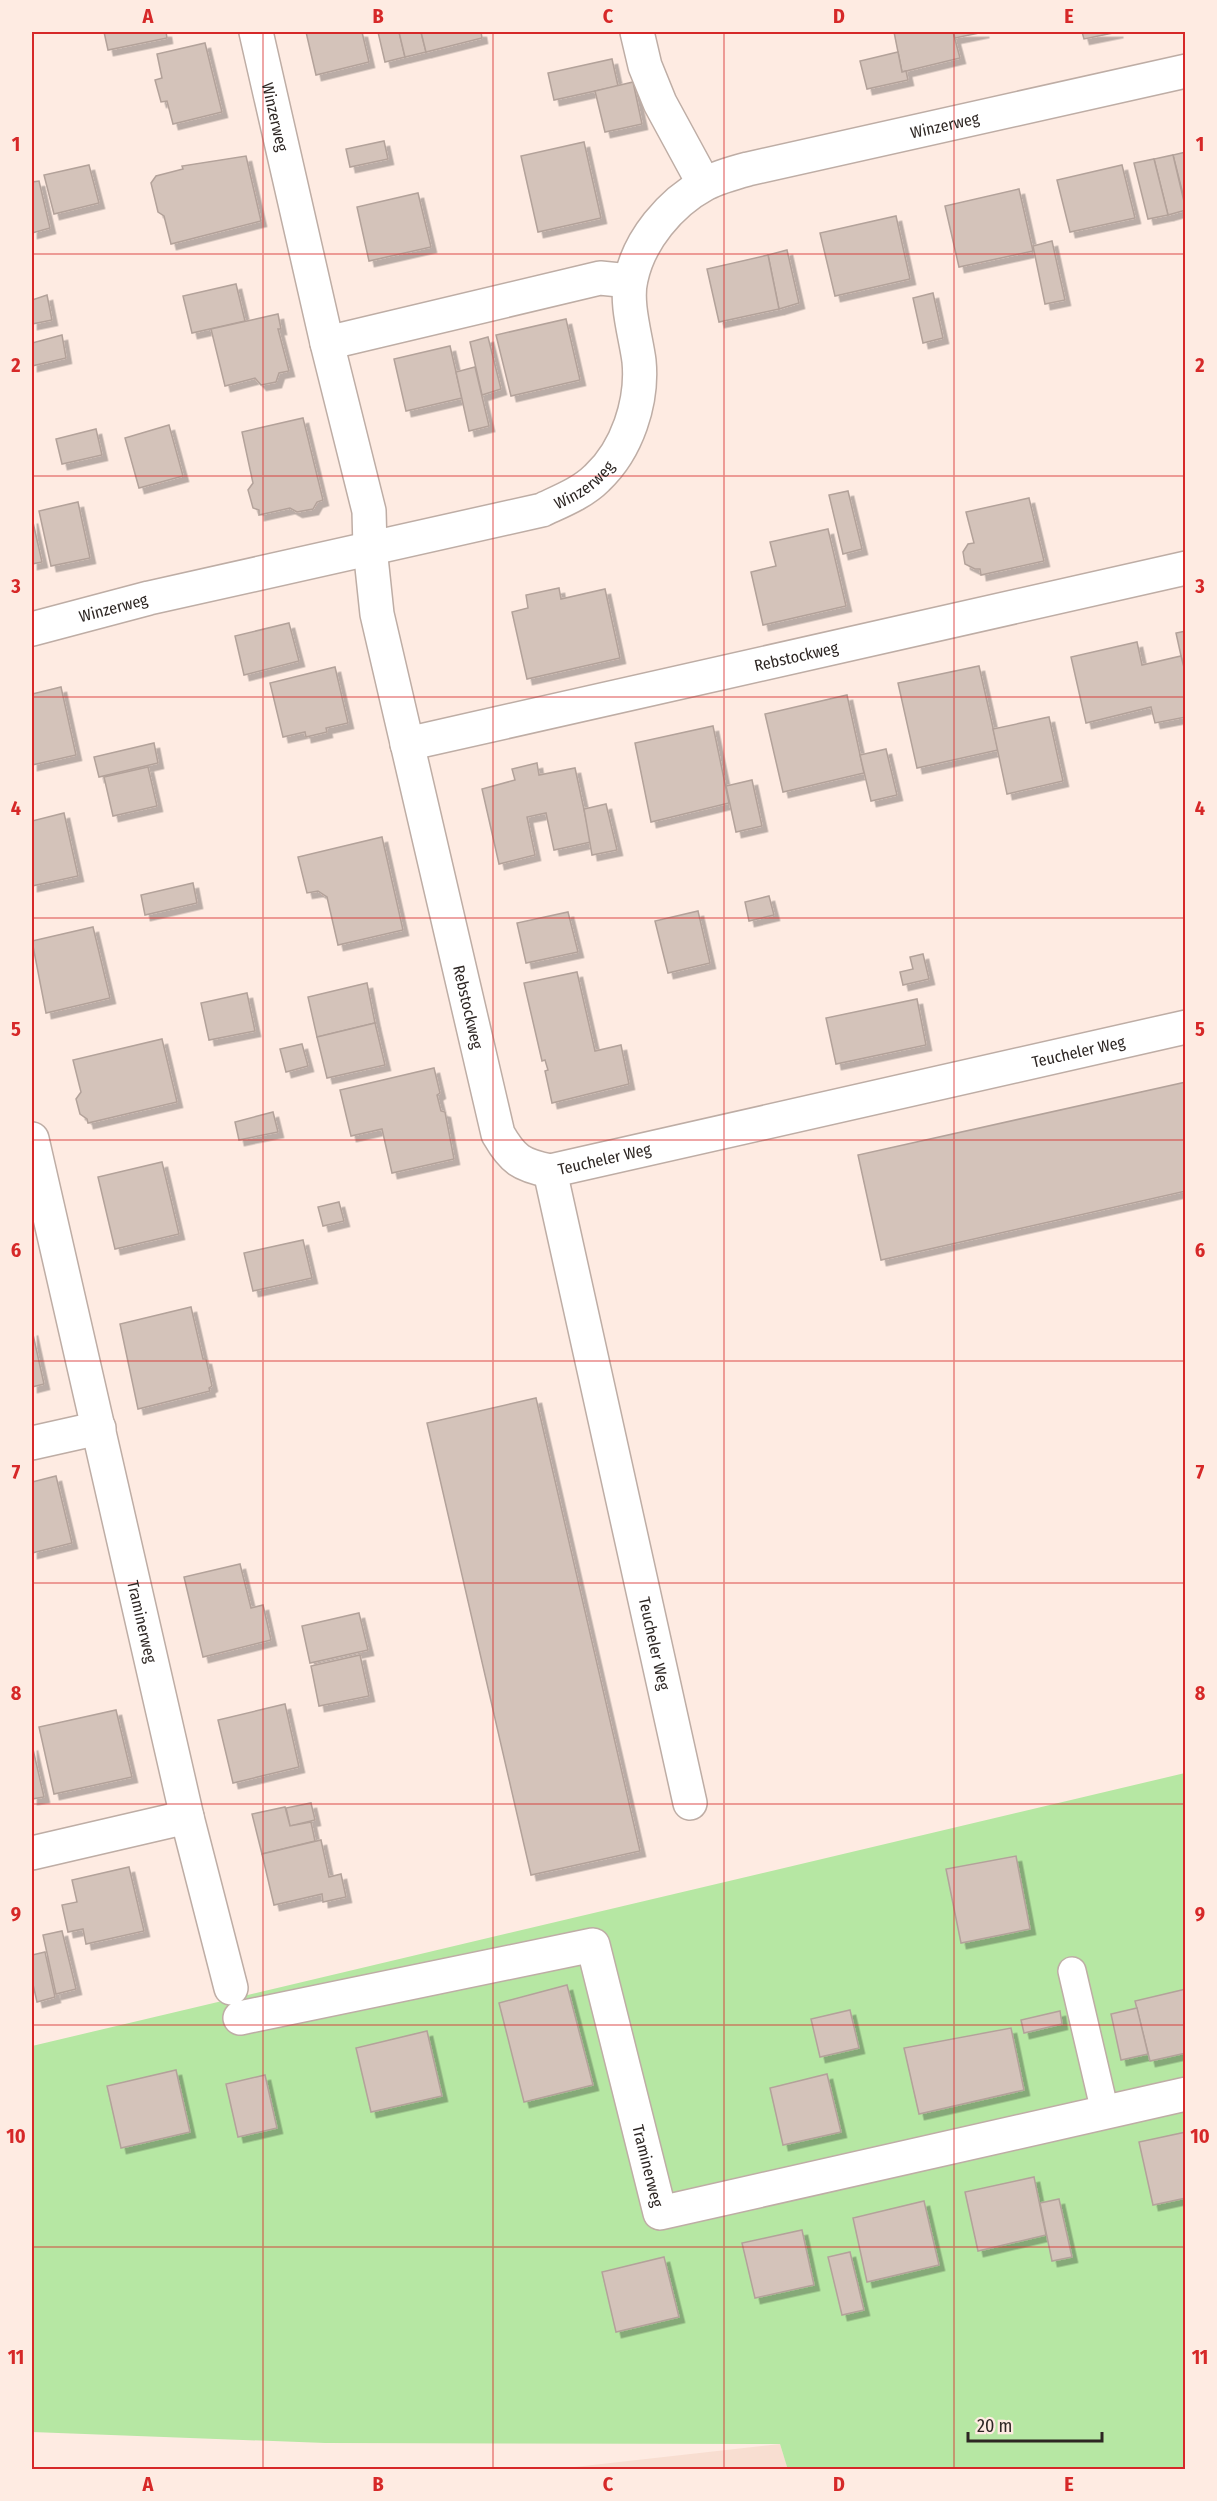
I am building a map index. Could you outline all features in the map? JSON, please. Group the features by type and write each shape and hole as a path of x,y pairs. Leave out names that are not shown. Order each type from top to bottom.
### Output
{"street":[{"name":"Winzerweg","path":"256,32 327,343 369,511 370,548"},
{"path":"637,32 645,66 660,104 704,184"},
{"name":"Winzerweg","path":"32,629 149,598 542,510 571,497 597,478 616,454 630,429 638,398 639,363 630,280 641,251 658,224 679,202 704,184 748,169 1185,71"},
{"path":"327,343 600,278 630,280"},
{"name":"Rebstockweg","path":"370,548 377,614 498,1134 509,1154 527,1166 550,1172"},
{"name":"Rebstockweg","path":"406,744 1185,568"},
{"name":"Teucheler Weg","path":"690,1803 550,1172 1185,1027"},
{"name":"Traminerweg","path":"32,1138 187,1817 236,2003 593,1945 660,2213 1185,2094"},
{"path":"32,1443 99,1428"},
{"path":"32,1853 187,1817"}],"lane":[{"path":"1072,1971 1105,2112"}],"shaded area":[{"path":"780,2444 788,2469 548,2470"}],"green space":[{"path":"1185,1773 1185,2469 788,2470 780,2444 325,2443 32,2432 32,2046"}],"building":[{"path":"104,32 166,32 167,38 108,50"},
{"path":"306,32 362,32 369,62 316,75"},
{"path":"378,32 399,32 405,57 385,62"},
{"path":"399,32 421,32 426,52 405,57"},
{"path":"421,32 481,32 482,38 426,52"},
{"path":"894,32 953,32 960,58 902,72"},
{"path":"953,32 984,32 955,38"},
{"path":"1082,32 1118,32 1084,39"},
{"path":"205,43 222,112 173,124 167,101 161,102 155,80 162,78 157,54"},
{"path":"898,52 902,72 906,71 908,80 867,89 860,61"},
{"path":"612,59 618,86 554,100 548,73"},
{"path":"633,82 642,124 605,132 595,91"},
{"path":"384,141 388,159 350,167 346,149"},
{"path":"584,142 601,218 538,232 521,156"},
{"path":"1186,152 1186,206 1173,155"},
{"path":"1173,155 1186,210 1168,215 1154,159"},
{"path":"246,156 261,221 171,244 164,216 158,212 151,183 156,176 183,169 182,166"},
{"path":"1154,159 1168,215 1148,219 1134,163"},
{"path":"89,165 99,203 54,214 44,175"},
{"path":"1122,165 1135,218 1070,232 1057,180"},
{"path":"39,181 50,228 32,233 32,182"},
{"path":"1019,189 1033,251 959,267 945,206"},
{"path":"418,193 431,247 369,261 357,207"},
{"path":"896,216 910,279 835,296 820,233"},
{"path":"1052,241 1065,300 1045,304 1033,246"},
{"path":"787,250 799,303 779,309 768,255"},
{"path":"768,255 779,309 719,322 707,269"},
{"path":"236,284 245,321 192,333 183,296"},
{"path":"933,293 943,338 923,343 913,298"},
{"path":"47,295 52,320 32,324 32,300"},
{"path":"278,314 281,329 278,329 289,371 279,373 276,382 261,385 255,378 225,386 211,329"},
{"path":"566,319 580,380 511,396 496,335"},
{"path":"62,335 66,358 32,366 32,343"},
{"path":"488,337 501,389 482,395 470,342"},
{"path":"450,346 462,398 406,411 394,359"},
{"path":"475,367 489,426 469,431 456,372"},
{"path":"303,418 323,500 317,502 313,509 297,512 290,508 259,515 259,510 253,508 248,490 253,483 242,432"},
{"path":"169,425 183,476 139,488 125,438"},
{"path":"96,429 102,455 62,464 56,439"},
{"path":"848,491 862,549 843,554 829,495"},
{"path":"1029,498 1044,561 981,575 980,569 965,564 963,552 968,544 974,543 966,512"},
{"path":"78,502 90,558 51,566 39,511"},
{"path":"32,518 42,562 32,564"},
{"path":"828,529 846,606 763,625 751,572 776,566 770,542"},
{"path":"559,588 561,599 605,589 620,658 527,679 512,612 528,608 526,595"},
{"path":"289,623 299,661 244,675 235,636"},
{"path":"1186,631 1186,674 1185,674 1176,633"},
{"path":"1137,642 1142,665 1181,656 1186,675 1186,717 1155,723 1151,707 1086,723 1071,657"},
{"path":"979,666 998,750 917,768 898,683"},
{"path":"335,667 348,723 326,728 327,732 306,737 305,732 283,737 270,683"},
{"path":"61,687 76,755 32,765 32,694"},
{"path":"847,695 864,773 783,792 765,714"},
{"path":"1049,717 1063,781 1007,794 993,729"},
{"path":"713,726 729,803 651,822 635,743"},
{"path":"154,743 158,763 99,777 94,757"},
{"path":"886,749 897,795 871,801 860,755"},
{"path":"537,763 539,775 575,768 591,842 554,850 546,813 527,817 535,855 499,864 482,789 515,780 512,769"},
{"path":"148,767 157,806 113,816 104,777"},
{"path":"752,780 762,826 736,832 726,786"},
{"path":"606,804 617,850 592,855 584,809"},
{"path":"64,813 78,876 32,886 32,821"},
{"path":"382,837 403,930 338,945 327,897 318,891 307,893 298,857"},
{"path":"193,883 197,903 145,915 141,895"},
{"path":"769,896 774,915 749,921 745,902"},
{"path":"698,911 710,963 668,973 655,921"},
{"path":"568,912 578,952 526,963 517,923"},
{"path":"93,927 110,998 46,1013 32,941"},
{"path":"923,954 929,979 903,985 900,972 913,969 910,957"},
{"path":"577,972 595,1051 621,1045 629,1084 552,1103 545,1071 548,1070 545,1060 542,1061 524,983"},
{"path":"367,983 375,1023 317,1037 308,997"},
{"path":"247,993 255,1031 209,1040 201,1003"},
{"path":"917,999 926,1045 836,1064 826,1018"},
{"path":"375,1023 385,1065 327,1078 317,1037"},
{"path":"162,1039 177,1102 88,1123 87,1119 80,1114 76,1099 81,1092 73,1060"},
{"path":"302,1044 308,1066 286,1072 280,1049"},
{"path":"434,1068 440,1093 437,1095 441,1111 445,1112 454,1159 392,1173 382,1129 351,1136 340,1090"},
{"path":"1186,1082 1186,1191 881,1260 858,1155"},
{"path":"273,1112 278,1132 239,1140 235,1122"},
{"path":"162,1162 179,1234 115,1249 98,1177"},
{"path":"339,1202 344,1221 323,1226 318,1207"},
{"path":"303,1240 312,1278 253,1291 244,1253"},
{"path":"191,1307 203,1359 206,1359 212,1386 209,1388 210,1391 138,1409 120,1324"},
{"path":"32,1330 44,1384 32,1387"},
{"path":"536,1398 640,1851 531,1875 427,1423"},
{"path":"56,1476 72,1543 32,1553 32,1482"},
{"path":"240,1564 251,1608 263,1605 271,1640 203,1657 184,1577"},
{"path":"359,1613 368,1650 310,1663 302,1626"},
{"path":"360,1655 369,1696 319,1706 311,1666"},
{"path":"285,1704 299,1767 233,1783 218,1720"},
{"path":"116,1710 132,1777 54,1794 39,1727"},
{"path":"32,1745 44,1797 32,1799"},
{"path":"311,1803 315,1820 290,1826 286,1808"},
{"path":"285,1807 290,1826 311,1822 315,1841 262,1854 252,1814"},
{"path":"321,1840 329,1877 341,1874 346,1897 323,1902 322,1894 274,1905 262,1854"},
{"path":"1016,1856 1030,1929 961,1943 946,1869"},
{"path":"129,1867 144,1931 86,1944 83,1929 68,1932 62,1905 77,1902 72,1880"},
{"path":"62,1931 76,1989 56,1994 43,1935"},
{"path":"45,1952 55,1997 37,2002 32,1980 32,1955"},
{"path":"567,1985 593,2085 524,2102 499,2003"},
{"path":"1186,1989 1186,2053 1150,2061 1135,2001"},
{"path":"1137,2008 1148,2054 1121,2060 1111,2014"},
{"path":"850,2010 859,2048 820,2057 811,2019"},
{"path":"1060,2011 1062,2024 1024,2033 1021,2020"},
{"path":"1011,2028 1024,2090 919,2114 904,2048"},
{"path":"427,2031 442,2096 371,2112 356,2048"},
{"path":"176,2070 190,2132 121,2148 107,2086"},
{"path":"827,2074 841,2132 783,2145 770,2088"},
{"path":"265,2075 277,2128 238,2137 226,2084"},
{"path":"1186,2132 1186,2198 1153,2205 1139,2142"},
{"path":"1034,2177 1046,2235 978,2251 965,2192"},
{"path":"1059,2199 1072,2257 1052,2261 1040,2203"},
{"path":"924,2201 939,2265 867,2282 853,2218"},
{"path":"802,2230 814,2285 755,2298 742,2243"},
{"path":"850,2252 864,2310 842,2315 828,2257"},
{"path":"664,2257 679,2317 616,2332 602,2272"}]}
